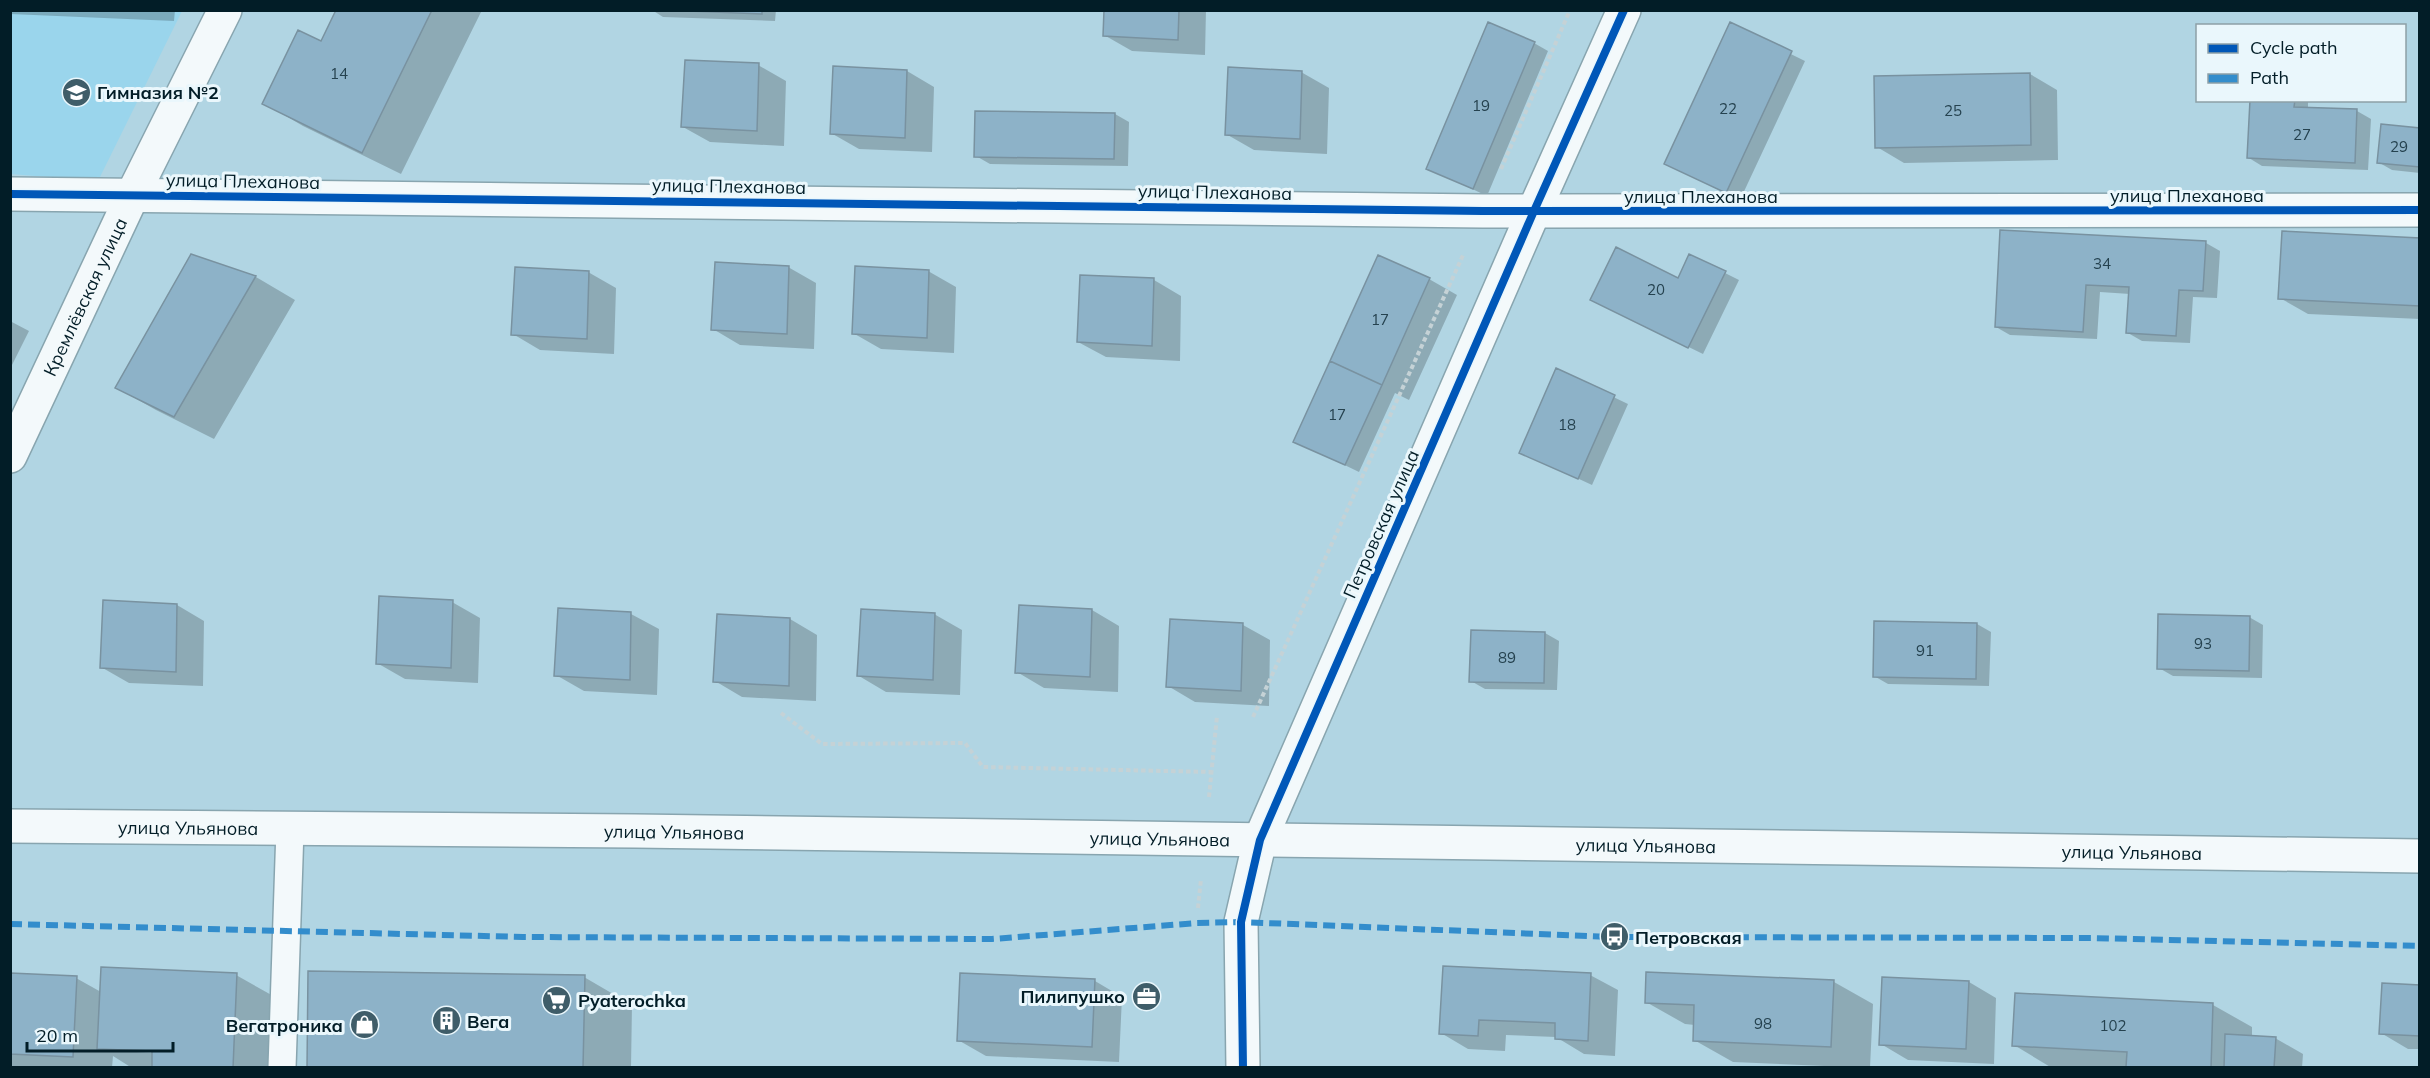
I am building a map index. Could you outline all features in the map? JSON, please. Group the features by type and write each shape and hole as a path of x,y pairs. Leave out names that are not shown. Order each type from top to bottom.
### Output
{"street":[{"name":"Кремлёвская улица","path":"10,456 133,194 225,10"},
{"name":"Петровская улица","path":"1243,1068 1241,922 1260,840 1624,10"},
{"name":"улица Плеханова","path":"10,194 1483,211 2420,210"},
{"name":"улица Ульянова","path":"10,826 634,831 2420,856"}],"lane":[{"path":"282,1068 291,829"}],"path":[{"path":"1253,717 1483,211 1570,10"},
{"path":"781,713 822,744 965,743 983,767 1212,772"}],"shaded area":[{"name":"Гимназия №2","path":"11,11 182,11 98,181 11,174"}],"building":[{"path":"336,10 432,10 362,153 262,104 298,30 321,41"},
{"path":"663,10 762,10 762,14"},
{"path":"1104,10 1179,10 1178,40 1103,36"},
{"path":"1488,22 1535,42 1473,189 1426,169"},
{"path":"1730,22 1792,51 1726,193 1664,164"},
{"path":"685,60 759,63 757,131 681,127"},
{"path":"833,66 907,70 905,138 830,134"},
{"path":"1228,67 1302,71 1300,139 1225,135"},
{"path":"2030,73 2031,145 1875,148 1874,76"},
{"path":"2250,102 2295,102 2294,107 2357,109 2355,163 2247,158"},
{"path":"975,111 1115,113 1114,159 974,157"},
{"path":"2381,124 2420,128 2420,167 2377,163"},
{"path":"2000,230 2206,241 2203,291 2179,290 2176,336 2126,333 2129,287 2086,285 2083,332 1995,327"},
{"path":"2282,231 2420,238 2420,306 2278,299"},
{"path":"1616,247 1678,278 1689,254 1726,271 1688,348 1590,300"},
{"path":"191,254 256,276 174,417 115,388"},
{"path":"1378,255 1430,278 1382,385 1330,361"},
{"path":"715,262 789,266 787,334 711,330"},
{"path":"855,266 929,270 927,338 852,334"},
{"path":"515,267 589,271 587,339 511,335"},
{"path":"1080,275 1154,278 1152,346 1077,342"},
{"path":"1330,361 1382,385 1345,465 1293,442"},
{"path":"1556,368 1615,395 1578,479 1519,453"},
{"path":"379,596 453,600 451,668 376,664"},
{"path":"103,600 177,604 176,672 100,668"},
{"path":"1019,605 1092,609 1090,677 1015,673"},
{"path":"558,608 631,612 630,680 554,676"},
{"path":"861,609 935,613 933,680 857,676"},
{"path":"717,614 790,618 789,686 713,682"},
{"path":"2158,614 2250,616 2249,671 2157,669"},
{"path":"1170,619 1243,623 1241,691 1166,687"},
{"path":"1874,621 1977,623 1976,679 1873,677"},
{"path":"1471,630 1545,632 1544,683 1469,682"},
{"path":"1443,966 1591,973 1588,1041 1555,1039 1555,1023 1479,1020 1478,1036 1439,1034"},
{"path":"101,967 237,973 233,1068 152,1068 152,1051 97,1049"},
{"name":"Вега","path":"308,971 585,975 583,1068 307,1068"},
{"path":"1646,972 1834,980 1831,1047 1693,1041 1694,1005 1645,1003"},
{"path":"10,973 77,976 73,1057 10,1054"},
{"path":"960,973 1095,979 1092,1047 957,1041"},
{"path":"1882,977 1969,981 1966,1049 1879,1045"},
{"path":"2382,983 2420,985 2420,1036 2379,1034"},
{"path":"2015,993 2213,1003 2211,1068 2126,1067 2127,1052 2012,1046"},
{"path":"2225,1034 2276,1037 2274,1068 2224,1068"}],"marked path":[{"path":"10,924 523,937 992,939 1197,923 1241,922 1614,937 2091,938 2420,946"}],"cycle path":[{"path":"1243,1068 1241,922 1260,840 1624,10"},
{"path":"10,194 1483,211 2420,210"}],"place":[{"name":"Гимназия №2","path":"76,92"},
{"name":"Петровская","path":"1614,937"},
{"name":"Пилипушко","path":"1146,996"},
{"name":"Pyaterochka","path":"557,1000"},
{"name":"Вега","path":"446,1021"},
{"name":"Вегатроника","path":"364,1025"}]}
